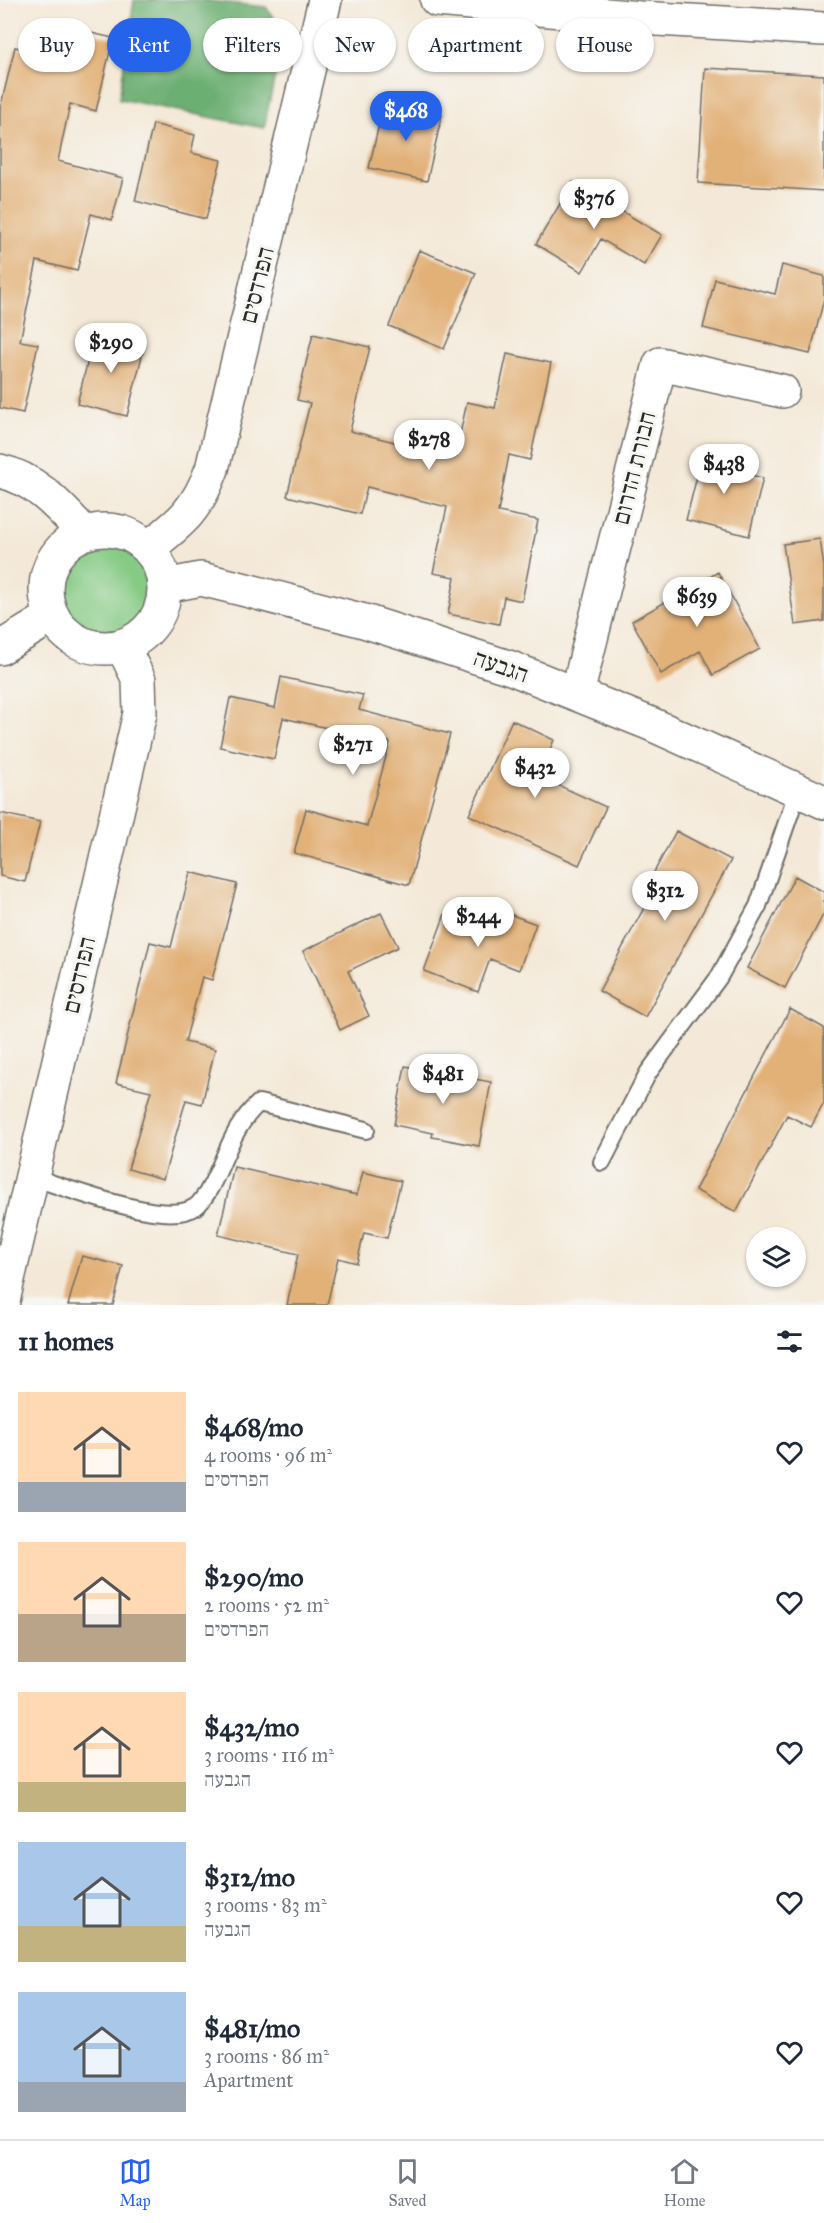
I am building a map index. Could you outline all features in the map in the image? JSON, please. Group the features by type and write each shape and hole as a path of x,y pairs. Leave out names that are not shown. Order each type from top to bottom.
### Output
{"street":[{"name":"הפרדסים","path":"148,548 182,523 202,497 212,469 325,0"},
{"path":"437,0 616,16 824,30"},
{"name":"חבורת הדרום","path":"577,694 660,364 782,391"},
{"path":"0,471 11,474 42,490 84,533"},
{"path":"112,529 132,536 148,548 160,566 165,586 163,602 156,621 141,637 123,647 102,650 81,645 64,634 51,617 46,600 46,579 52,559 66,544 84,533 112,529"},
{"name":"הגבעה","path":"165,586 201,579 364,621 511,668 651,724 811,796"},
{"path":"0,648 51,617"},
{"name":"הפרדסים","path":"2,1305 140,713 139,680 123,647"}],"lane":[{"path":"602,1162 648,1073 719,977 758,906 811,796"},
{"path":"32,1177 143,1211 171,1214 195,1208 207,1193 245,1114 259,1103 366,1130"}],"green space":[{"path":"134,0 200,0 266,7 274,18 203,18 203,72 276,72 264,128 119,99 123,72 191,72 191,18 131,18"},
{"path":"105,544 122,548 137,557 146,572 150,589 146,606 137,621 122,630 105,634 88,630 73,621 64,606 60,589 64,572 73,557 88,548"}],"building":[{"path":"95,34 107,37 107,64 96,111 70,104 58,161 123,178 112,220 91,214 77,271 37,261 20,341 38,344 23,413 0,408 0,109 15,47 18,48 18,72 95,72"},
{"path":"705,68 824,75 824,191 698,183"},
{"path":"384,102 442,115 427,181 369,168"},
{"path":"153,124 195,135 191,153 221,160 206,219 135,201"},
{"path":"573,182 662,235 644,265 601,239 582,272 536,244"},
{"path":"419,250 476,273 444,349 389,326"},
{"path":"782,265 824,276 824,299 810,354 703,328 715,279 775,294"},
{"path":"95,332 145,344 127,416 77,404"},
{"path":"313,334 370,347 350,431 455,457 467,402 495,408 507,354 551,363 530,460 509,455 498,512 538,520 522,601 504,597 499,624 448,614 455,577 433,573 447,507 367,487 360,514 287,496 310,403 297,400"},
{"path":"704,448 735,455 731,470 763,478 749,536 686,520"},
{"path":"820,539 824,567 824,621 795,625 783,544"},
{"path":"718,572 760,649 713,675 700,651 661,674 632,621"},
{"path":"281,677 363,695 359,710 450,734 409,885 294,853 306,809 367,826 390,742 283,718 274,759 220,747 230,698 275,708"},
{"path":"512,720 554,740 538,776 606,807 579,865 469,815"},
{"path":"0,813 40,822 25,882 0,876"},
{"path":"676,831 731,860 645,1017 599,991 658,882 651,878"},
{"path":"190,872 237,884 212,980 202,977 185,1042 215,1049 202,1104 186,1100 163,1179 128,1169 151,1091 116,1083 150,942 171,947"},
{"path":"795,876 824,892 824,913 785,988 747,968"},
{"path":"496,909 536,924 519,970 490,959 478,992 424,971 445,914 488,930"},
{"path":"381,913 398,947 348,971 369,1016 340,1030 303,951"},
{"path":"790,1009 824,1028 824,1103 811,1127 787,1115 736,1212 695,1190"},
{"path":"405,1066 491,1082 479,1146 432,1137 433,1133 394,1125"},
{"path":"234,1167 357,1195 363,1172 401,1181 387,1238 364,1233 357,1263 338,1258 327,1305 287,1305 298,1254 218,1235"},
{"path":"82,1256 123,1266 113,1305 68,1305"}]}
